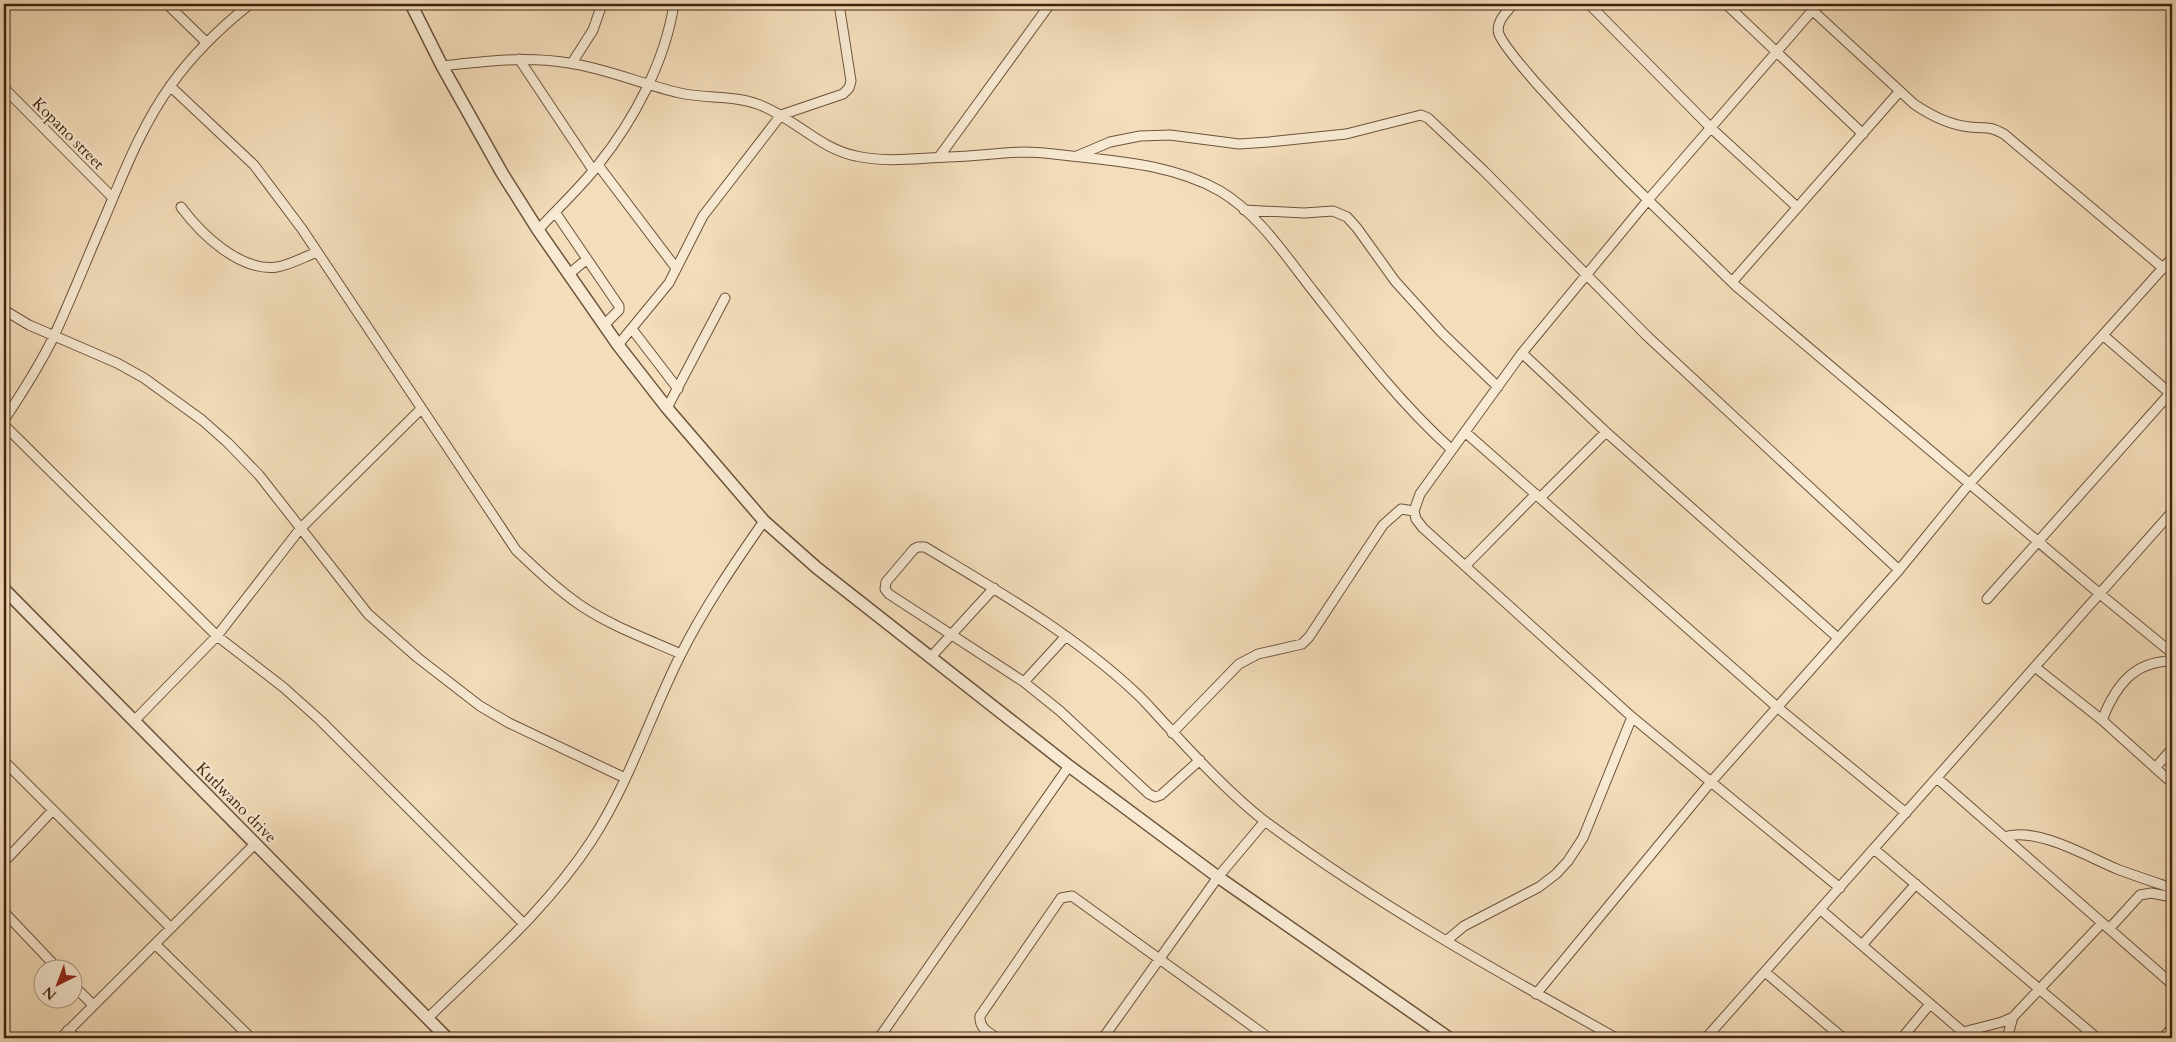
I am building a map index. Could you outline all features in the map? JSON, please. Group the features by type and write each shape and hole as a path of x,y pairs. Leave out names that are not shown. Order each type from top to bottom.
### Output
{"street":[{"path":"167,4 206,42"},
{"path":"4,420 29,381 54,336 144,129 170,86 206,42 250,4"},
{"path":"411,4 442,66 502,173 538,230 618,345 667,408 764,521 817,568 1068,766 1218,877 1449,1038"},
{"path":"572,63 593,30 602,4"},
{"path":"538,230 596,168 630,119 648,84 663,48 674,4"},
{"path":"618,345 669,283 703,216 782,115 843,94 849,88 851,81 838,4"},
{"path":"939,157 1050,4"},
{"path":"1513,4 1498,26 1499,34 1522,66 1575,127 1648,200 1732,282 2172,653"},
{"path":"1589,4 1711,128 1797,207"},
{"path":"1726,4 1863,134"},
{"path":"1536,994 1710,783 1899,570 1970,483 2169,263 2004,134 1990,127 1969,127 1929,114 1899,92 1815,7 1648,200 1522,353 1420,494 1414,511 1416,520 1423,528 1632,717 1710,783 1840,888"},
{"path":"442,66 519,59 572,63 682,93 732,98 757,104 782,115 832,148 856,156 880,159 1024,152 1122,161 1171,171 1204,182 1223,193 1244,210 1292,264 1370,364 1423,424 1451,449"},
{"path":"519,59 596,168 676,268"},
{"path":"170,86 260,172 317,252 516,550 549,582 581,606 612,623 681,654"},
{"name":"Kopano street","path":"4,88 113,198"},
{"path":"1732,282 1899,92"},
{"path":"1075,156 1110,142 1140,136 1170,135 1239,144 1346,134 1421,115 1428,118 1484,171 1654,343 1899,570"},
{"path":"181,207 204,235 216,245 252,264 268,268 278,267 317,252"},
{"path":"1244,210 1304,213 1333,212 1347,217 1401,287 1442,333 1498,387"},
{"path":"555,212 619,306 617,313 604,324"},
{"path":"569,274 587,259"},
{"path":"667,408 725,298"},
{"path":"4,310 29,325 116,363 144,378 202,420 259,475 368,614 480,706 508,723 625,778"},
{"path":"632,329 678,389"},
{"path":"1987,599 2172,393 2104,336"},
{"path":"1522,353 1606,432 1838,638"},
{"path":"134,721 217,636 300,529 421,409"},
{"path":"4,425 217,636 283,687 321,721 524,924"},
{"path":"1465,432 1777,707 1906,812"},
{"path":"1465,566 1606,432"},
{"path":"1172,732 1239,664 1258,654 1302,644 1309,637 1383,525 1401,509 1414,511"},
{"path":"1711,1037 1765,972 1874,848 2171,517"},
{"path":"428,1018 550,896 592,840 625,778 681,654 722,583 764,521"},
{"path":"1200,760 1161,795 1155,797 1149,794 1060,711 1024,682 889,594 885,589 886,582 914,549 925,547 994,588 1066,636 1137,694 1228,789 1265,821 1349,881 1446,941 1616,1038"},
{"path":"930,658 994,588"},
{"name":"Kutlwano drive","path":"4,589 447,1038"},
{"path":"1024,682 1066,636"},
{"path":"2102,720 2112,696 2119,685 2127,678 2146,665 2172,661"},
{"path":"2035,667 2102,720 2172,783"},
{"path":"1446,941 1464,926 1538,887 1556,874 1568,861 1583,838 1632,717"},
{"path":"2155,768 2172,749"},
{"path":"4,761 171,928"},
{"path":"879,1038 1068,766"},
{"path":"1937,778 2172,984"},
{"path":"4,862 53,810"},
{"path":"1105,1038 1159,958 1218,877 1265,821"},
{"path":"2004,837 2016,835 2060,843 2116,869 2172,888"},
{"path":"60,1038 256,843"},
{"path":"1874,848 2097,1038"},
{"path":"1862,945 1916,884"},
{"path":"1821,910 1967,1035 2013,1017 2039,989 2140,896 2150,893 2172,897"},
{"path":"997,1038 983,1028 980,1023 980,1016 1061,898 1072,896 1270,1038"},
{"path":"4,912 50,960"},
{"path":"155,944 251,1038"},
{"path":"1765,972 1843,1038"},
{"path":"82,994 93,1005"},
{"path":"1902,1038 1930,1004"},
{"path":"2008,1038 2013,1017"},
{"path":"2163,1038 2172,1028"},
{"path":"68,1030 76,1038"}]}
